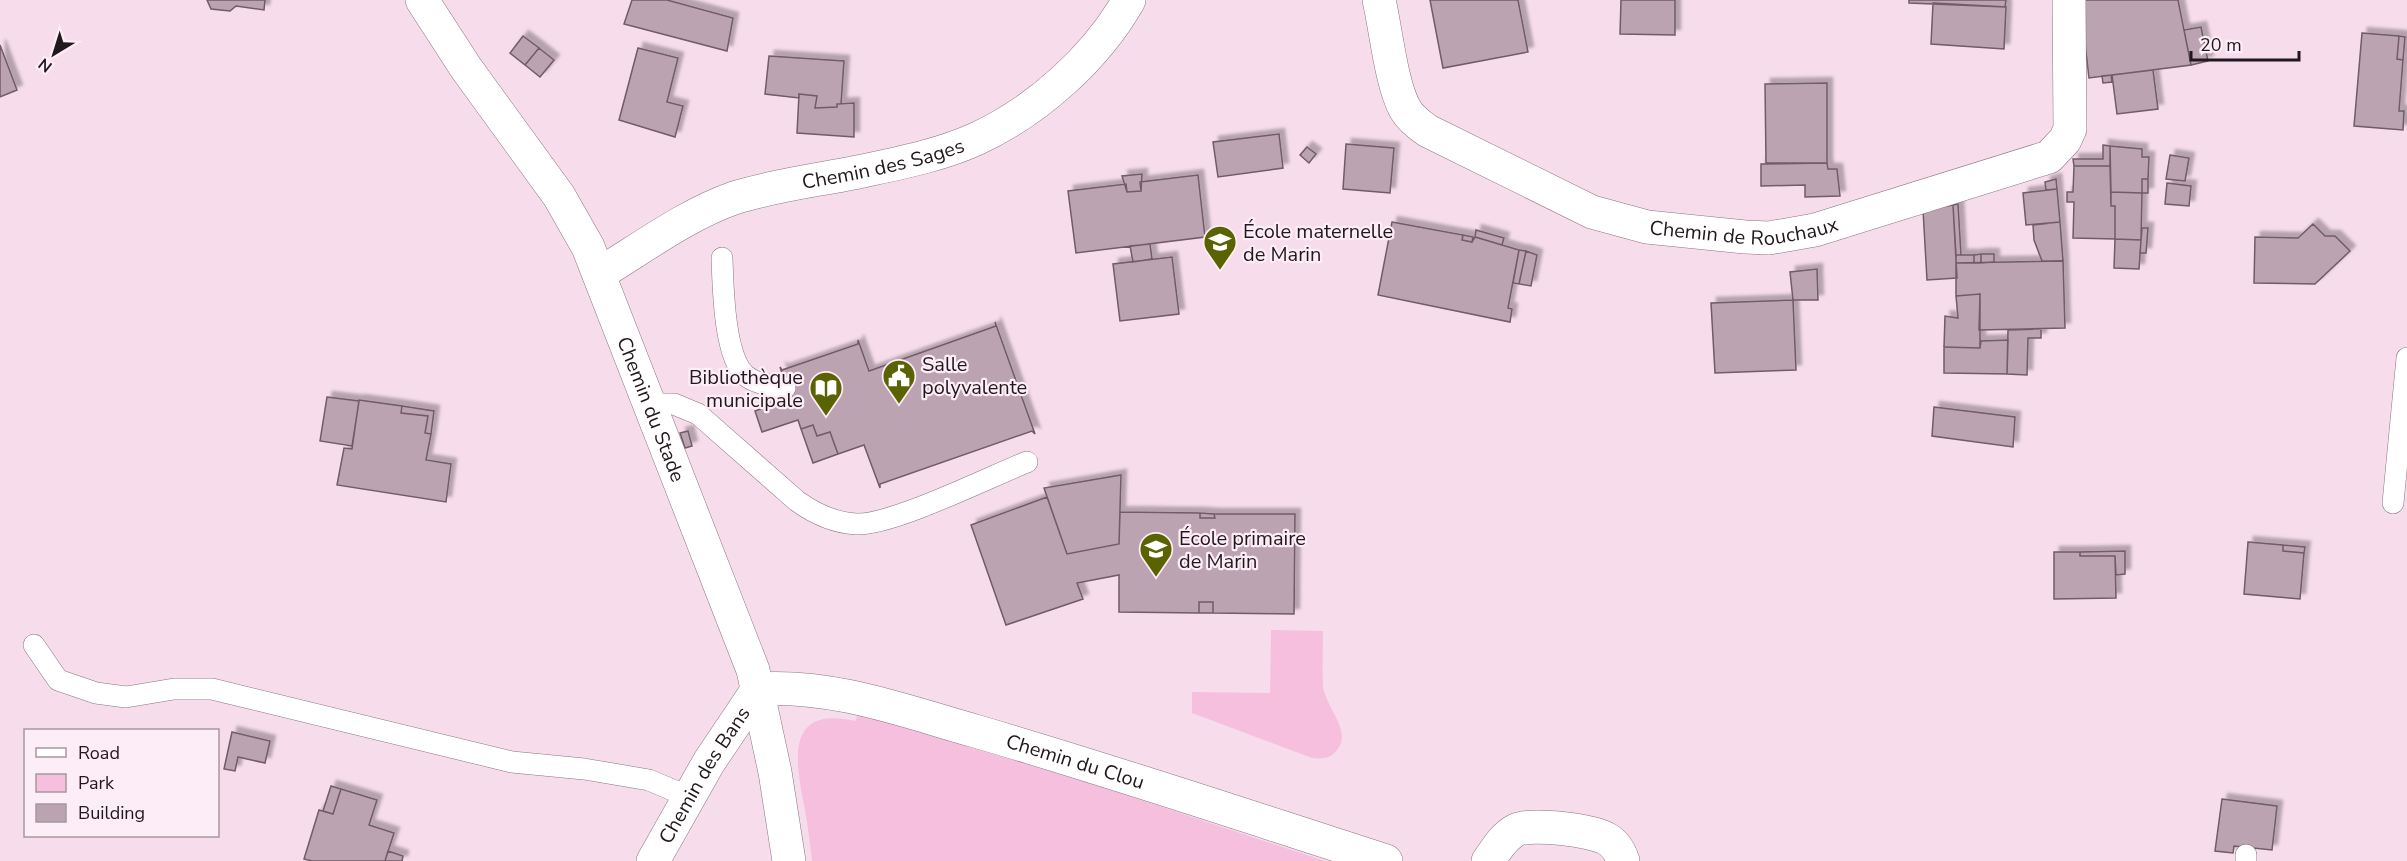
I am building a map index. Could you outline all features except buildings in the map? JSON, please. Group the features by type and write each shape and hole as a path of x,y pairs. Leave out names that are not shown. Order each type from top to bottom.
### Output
{"street":[{"name":"Chemin du Stade","path":"422,0 476,82 559,196 588,247 651,404 758,689 775,772 789,861"},
{"name":"Chemin des Sages","path":"599,274 697,215 735,198 914,159 976,139 1017,116 1068,76 1104,35 1129,0"},
{"name":"Chemin de Rouchaux","path":"1379,0 1400,93 1410,115 1428,131 1567,201 1619,221 1675,231 1768,238 1815,230 2049,157 2062,145 2070,129 2069,0"},
{"name":"Chemin des Bans","path":"653,861 732,726 758,689"},
{"name":"Chemin du Clou","path":"758,689 815,690 863,699 1082,763 1377,860"},
{"path":"1488,861 1508,835 1528,826 1595,834 1607,839 1617,847 1623,861"}],"lane":[{"path":"722,258 725,308 738,367 752,380 784,388"},
{"path":"2392,502 2407,358"},
{"path":"651,404 674,404 698,414 797,501 811,511 843,522 859,524 892,517 1027,462"},
{"path":"34,645 58,680 96,693 126,697 193,688 231,692 512,762 584,769 649,780 689,797"}],"green space":[{"path":"1271,630 1323,631 1323,686 1342,735 1337,750 1329,757 1312,758 1192,713 1192,692 1270,693"},
{"path":"858,714 1096,785 1325,861 812,861 799,774 800,742 805,730 816,722 832,718 855,721"}],"place":[{"name":"École maternelle de Marin","path":"1220,271"},
{"name":"Salle polyvalente","path":"899,405"},
{"name":"Bibliothèque municipale","path":"826,417"},
{"name":"École primaire de Marin","path":"1156,578"}]}
